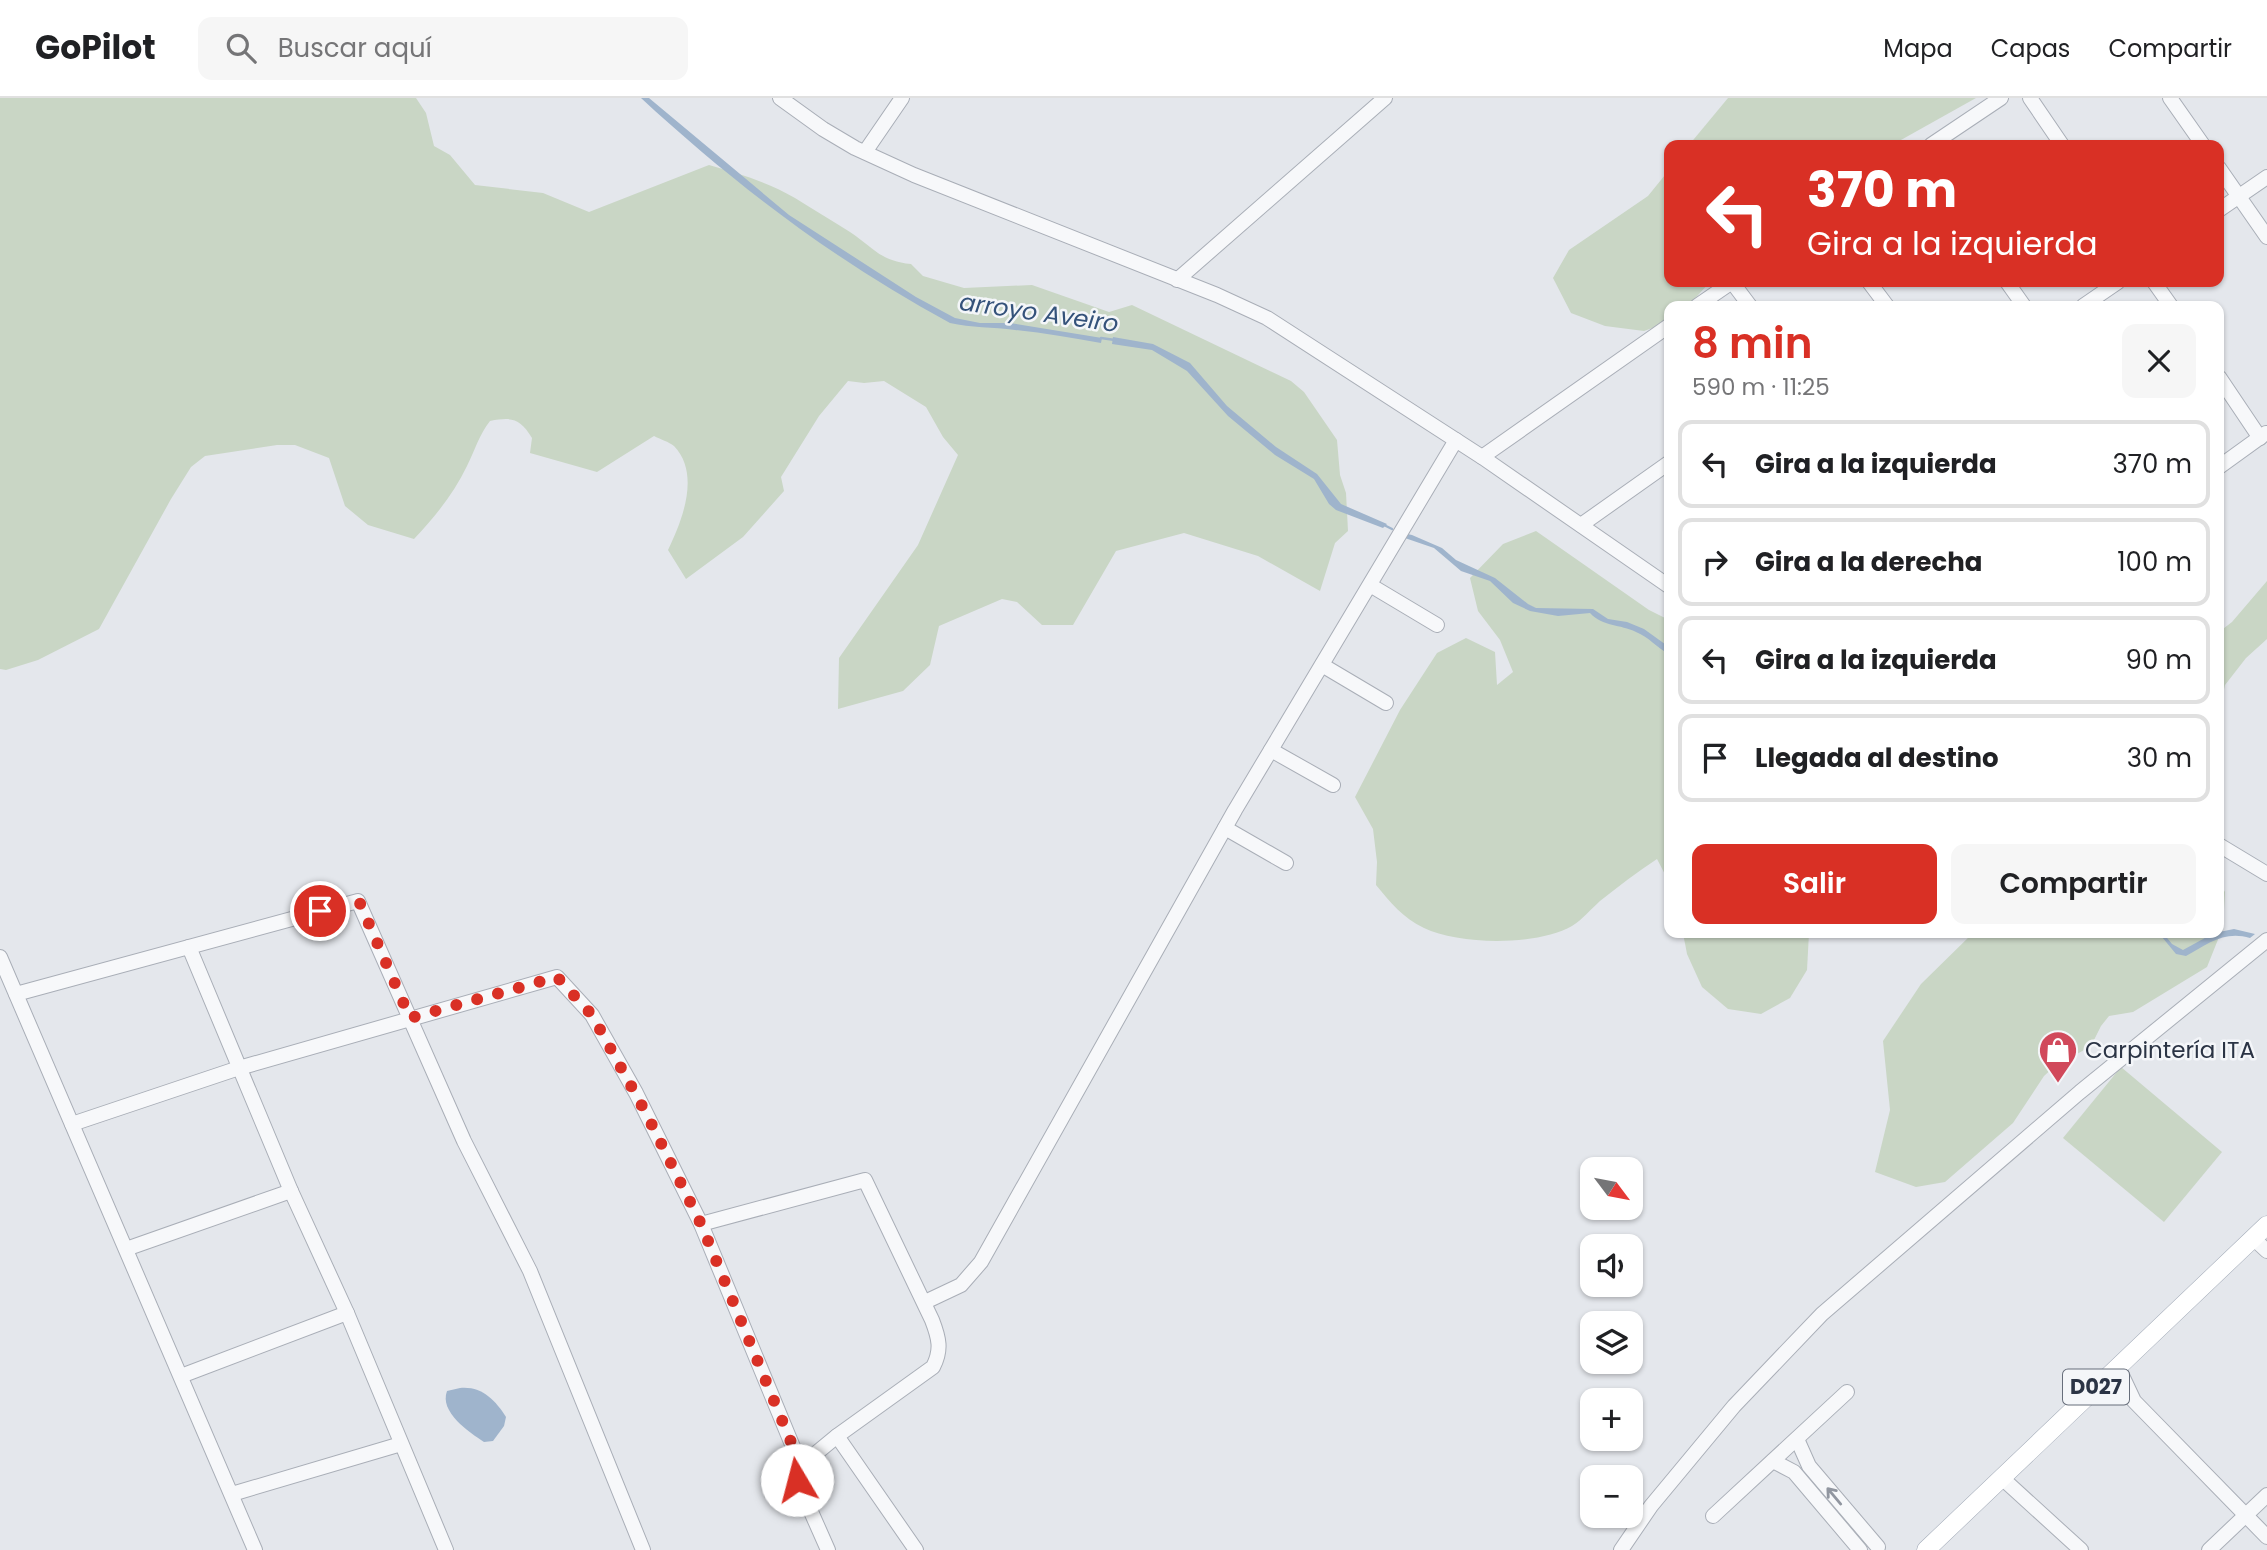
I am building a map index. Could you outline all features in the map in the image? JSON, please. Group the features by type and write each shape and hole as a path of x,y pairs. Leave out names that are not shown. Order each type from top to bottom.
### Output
{"main road":[{"name":"D027","path":"1926,1550 2267,1225"}],"street":[{"path":"780,98 823,129 865,152 1267,318 1482,457 1664,583"},
{"path":"865,152 902,98"},
{"path":"1177,280 1385,98"},
{"path":"1938,140 2001,98"},
{"path":"2030,98 2059,140"},
{"path":"2170,98 2199,140"},
{"path":"2224,175 2267,237"},
{"path":"2224,207 2267,177"},
{"path":"1704,301 1725,287"},
{"path":"2090,301 2111,287"},
{"path":"1482,457 1664,329"},
{"path":"2224,384 2263,435 2224,463"},
{"path":"925,1301 961,1285 981,1262 1225,828 1456,440"},
{"path":"1581,524 1664,466"},
{"path":"1370,584 1437,625"},
{"path":"1322,665 1386,704"},
{"path":"1271,750 1333,785"},
{"path":"1225,828 1286,863"},
{"path":"2224,848 2267,874"},
{"path":"16,994 359,901 464,1141 530,1271 643,1550"},
{"path":"1620,1550 1651,1506 1734,1406 1822,1314 2080,1092 2267,940"},
{"path":"188,947 291,1191 347,1313 446,1550"},
{"path":"0,957 256,1550"},
{"path":"72,1124 239,1068 557,977 592,1015 611,1047 701,1224 798,1459 797,1480 828,1550"},
{"path":"701,1224 866,1180 925,1301 938,1334 940,1353 933,1367 837,1436 797,1469"},
{"path":"126,1249 291,1191"},
{"path":"2253,1238 2267,1251"},
{"path":"180,1376 347,1313"},
{"path":"2118,1367 2134,1401 2267,1537"},
{"path":"1713,1516 1847,1392"},
{"path":"837,1436 916,1550"},
{"path":"1797,1439 1809,1466 1878,1547"},
{"path":"232,1494 401,1444"},
{"path":"1773,1461 1794,1472 1860,1550"},
{"path":"2002,1478 2081,1550"},
{"path":"2209,1550 2267,1495"}],"green space":[{"path":"0,98 416,98 426,113 434,146 450,155 475,185 543,193 589,212 709,165 731,171 795,198 884,257 911,264 923,276 964,288 1032,285 1109,312 1132,305 1291,381 1304,392 1337,440 1340,475 1346,493 1348,531 1335,543 1320,591 1258,556 1184,533 1116,551 1073,625 1042,625 1017,602 1002,599 939,626 930,665 903,691 838,709 839,658 918,545 958,455 943,437 926,407 884,381 848,381 819,416 781,477 784,491 743,537 686,579 668,550 683,512 688,484 686,470 682,457 674,446 654,436 597,472 530,453 532,438 523,426 510,419 490,421 456,486 414,539 368,525 345,506 329,458 295,445 277,445 205,456 191,467 171,499 99,629 38,660 6,670 0,669"},
{"path":"1728,98 1976,98 1901,140 1693,140"},
{"path":"1664,176 1664,287 1705,287 1693,301 1664,301 1664,324 1644,331 1605,326 1571,313 1553,278 1569,250 1648,196"},
{"path":"1536,531 1649,610 1664,618 1664,872 1657,859 1600,901 1576,924 1557,933 1498,941 1439,934 1416,924 1397,909 1376,885 1377,862 1373,829 1355,797 1400,710 1437,653 1466,638 1495,652 1497,685 1513,672 1500,640 1478,611 1470,578 1503,544"},
{"path":"2267,581 2267,639 2246,658 2224,690 2224,628"},
{"path":"1684,938 1809,938 1807,970 1790,998 1761,1014 1728,1009 1702,987 1687,954"},
{"path":"1968,938 2219,938 2207,967 2133,1012 2109,1016 2086,1049 2055,1066 2044,1076 2013,1123 1945,1182 1916,1187 1875,1172 1890,1110 1883,1041 1921,984"},
{"path":"2121,1067 2222,1152 2164,1222 2063,1138"}],"water":[{"path":"641,98 649,98 789,215 916,297 955,318 980,323 1010,323 1102,338 1101,343 950,323 867,274 788,220 713,161"},
{"path":"1113,337 1153,344 1190,363 1227,406 1276,447 1317,474 1341,504 1387,524 1383,528 1336,510 1329,504 1314,479 1275,455 1228,416 1187,371 1152,350 1112,344"},
{"path":"1403,533 1412,535 1442,548 1456,560 1495,578 1536,608 1593,609 1608,619 1627,622 1644,629 1664,643 1664,650 1641,634 1600,621 1590,613 1558,616 1530,611 1513,603 1490,581 1461,571 1434,548 1402,537"},
{"path":"2234,929 2255,934 2250,938 2224,937 2224,931"},
{"path":"2163,938 2167,938 2183,950 2205,938 2221,938 2186,956 2176,954"},
{"path":"475,1389 487,1395 506,1417 504,1426 493,1441 484,1442 451,1414 447,1406 447,1391"}],"waterway":[{"name":"arroyo Aveiro","path":"1101,338 1115,340"},
{"name":"arroyo Aveiro","path":"1384,525 1392,529"}],"place":[{"name":"Carpintería ITA","path":"2058,1084"}],"route":[{"path":"320,911 359,901 410,1018 557,977 592,1015 636,1093 701,1224 798,1459 797,1480"}]}
